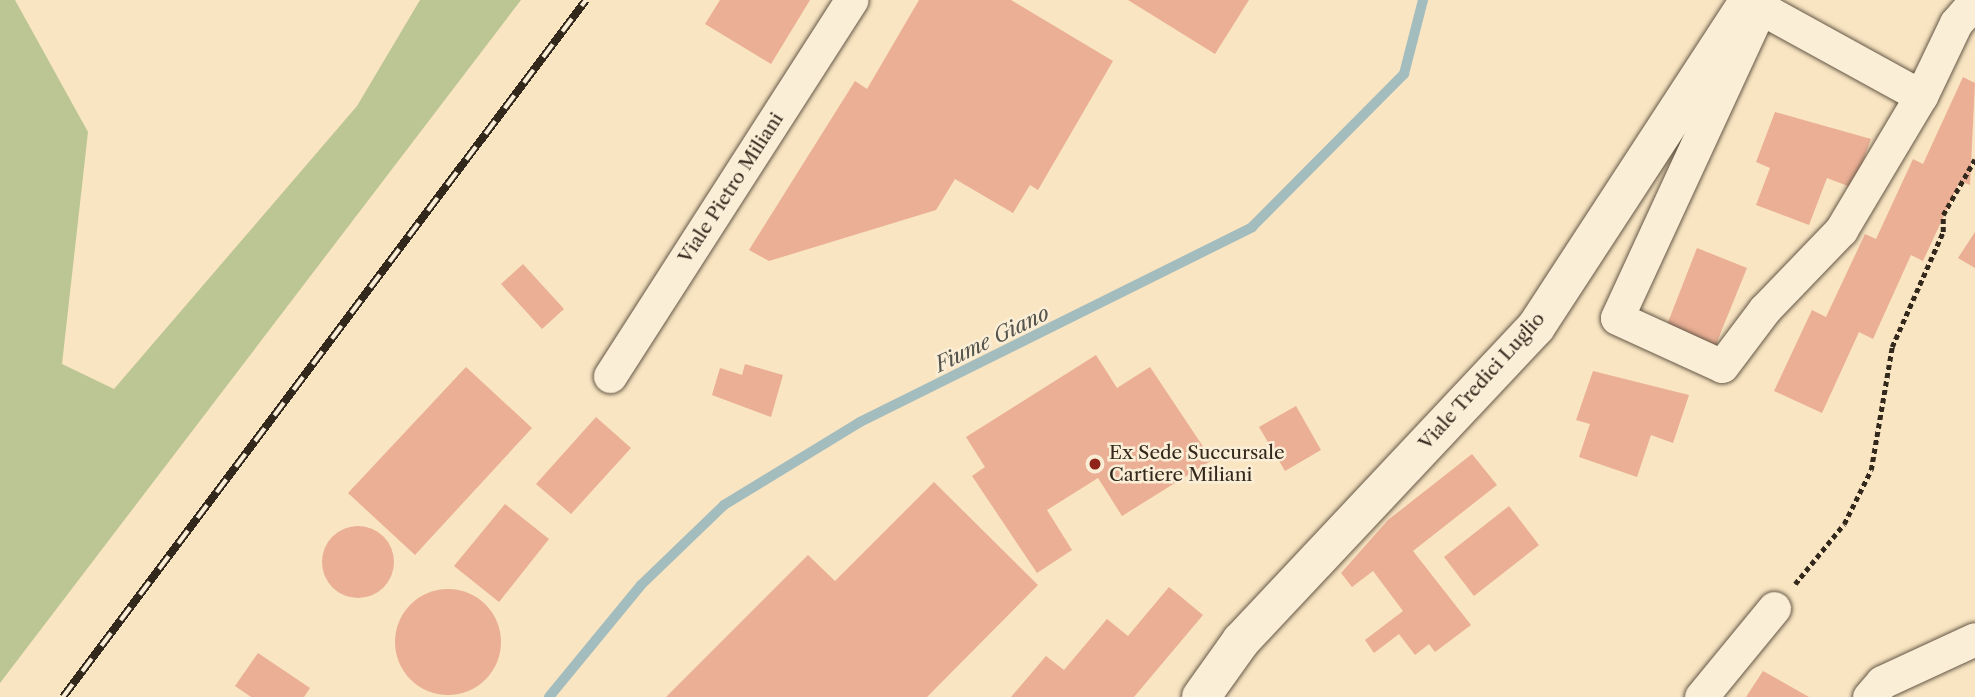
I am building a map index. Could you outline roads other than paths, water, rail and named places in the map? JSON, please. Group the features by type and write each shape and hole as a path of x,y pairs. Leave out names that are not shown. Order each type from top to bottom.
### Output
{"main road":[{"name":"Viale Tredici Luglio","path":"1201,697 1241,641 1536,327 1752,3"}],"street":[{"name":"Viale Pietro Miliani","path":"610,376 851,0"},
{"path":"1921,96 1752,3 1617,318 1722,366 1765,309 1841,230 1921,96 1956,23 1975,1"},
{"path":"1700,697 1774,608"},
{"path":"1868,697 1882,682 1975,639"}],"waterway":[{"name":"Fiume Giano","path":"549,697 641,585 724,505 860,422 1252,227 1404,74 1423,0"}],"railway":[{"path":"63,697 586,0"}],"place":[{"name":"Ex Sede Succursale Cartiere Miliani","path":"1095,464"}]}
